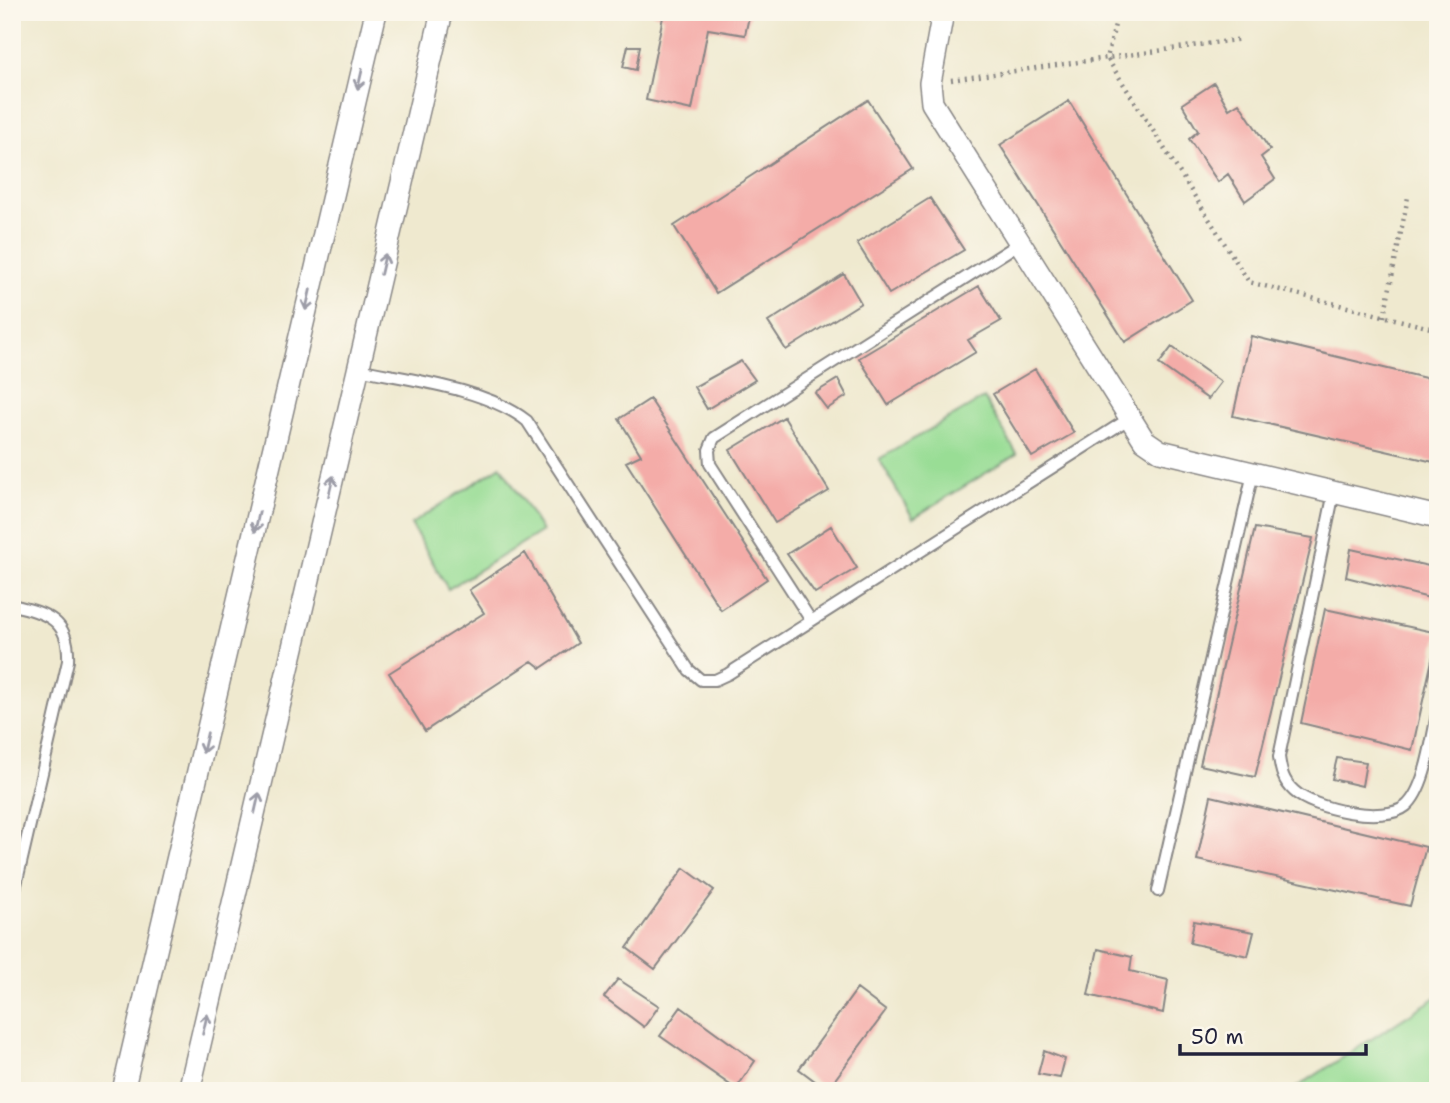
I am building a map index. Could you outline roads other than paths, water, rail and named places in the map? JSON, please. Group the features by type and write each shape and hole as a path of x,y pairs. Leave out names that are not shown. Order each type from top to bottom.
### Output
{"street":[{"path":"123,1091 376,12"},
{"path":"189,1091 442,12"},
{"path":"943,12 930,83 932,103 1144,440 1160,451 1438,517"}],"lane":[{"path":"810,619 710,464 709,450 714,438 1020,243"},
{"path":"358,369 437,386 509,406 527,421 689,670 701,680 715,680 728,674 810,619 1130,418"},
{"path":"1158,891 1253,473"},
{"path":"1334,492 1279,757 1281,774 1293,790 1308,801 1375,816 1390,815 1405,806 1418,793 1438,710"},
{"path":"12,605 53,619 65,631 69,644 68,660 12,902"}]}
